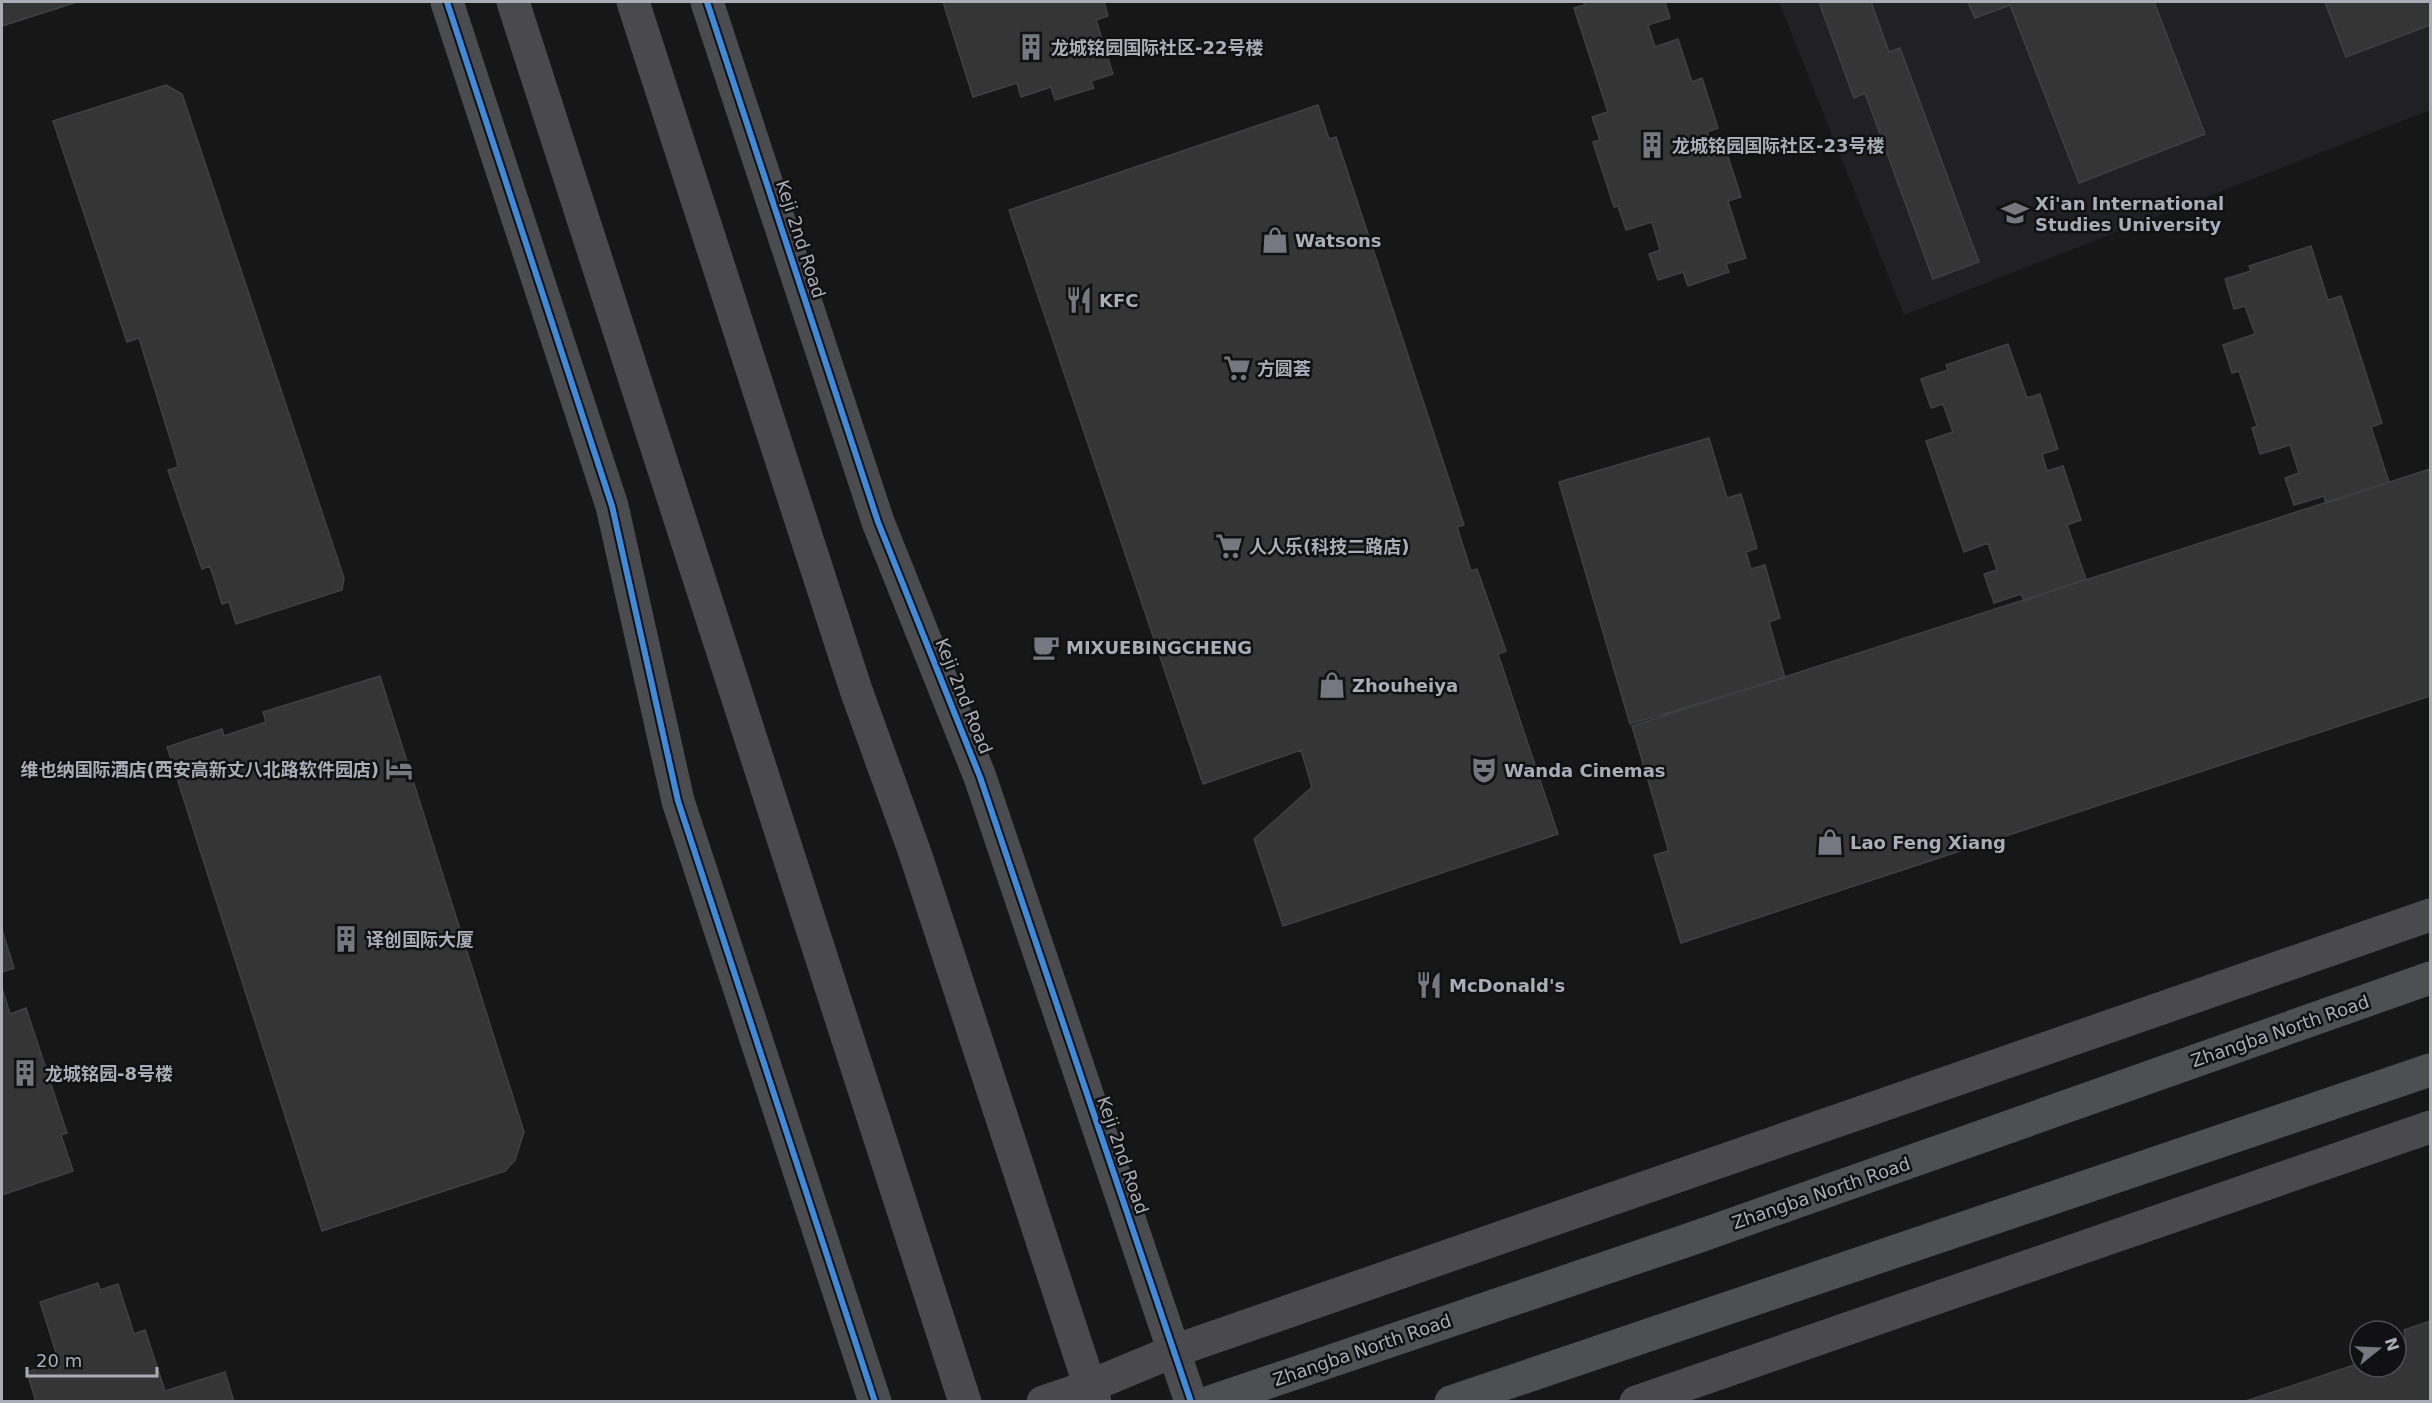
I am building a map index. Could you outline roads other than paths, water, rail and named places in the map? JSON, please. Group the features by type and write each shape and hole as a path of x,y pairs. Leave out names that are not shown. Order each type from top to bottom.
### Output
{"main road":[{"path":"513,2 965,1401"},
{"path":"633,2 852,679 922,874 1092,1394"},
{"path":"1043,1401 1092,1394 1174,1351 2430,915"},
{"name":"Zhangba North Road","path":"1210,1401 1694,1238 2430,978"},
{"path":"1451,1401 2430,1070"},
{"path":"1636,1401 2430,1127"}],"street":[{"path":"447,2 612,506 678,801 875,1401"},
{"name":"Keji 2nd Road","path":"707,2 878,522 980,777 1191,1401"}],"place":[{"name":"龙城铭园国际社区-22号楼","path":"1031,47"},
{"name":"龙城铭园国际社区-23号楼","path":"1652,145"},
{"name":"Xi'an International Studies University","path":"2015,213"},
{"name":"Watsons","path":"1275,240"},
{"name":"KFC","path":"1079,300"},
{"name":"方圆荟","path":"1237,368"},
{"name":"人人乐(科技二路店)","path":"1229,546"},
{"name":"MIXUEBINGCHENG","path":"1046,647"},
{"name":"Zhouheiya","path":"1332,685"},
{"name":"维也纳国际酒店(西安高新丈八北路软件园店)","path":"399,769"},
{"name":"Wanda Cinemas","path":"1484,770"},
{"name":"Lao Feng Xiang","path":"1830,842"},
{"name":"译创国际大厦","path":"346,939"},
{"name":"McDonald's","path":"1429,985"},
{"name":"龙城铭园-8号楼","path":"25,1073"}]}
